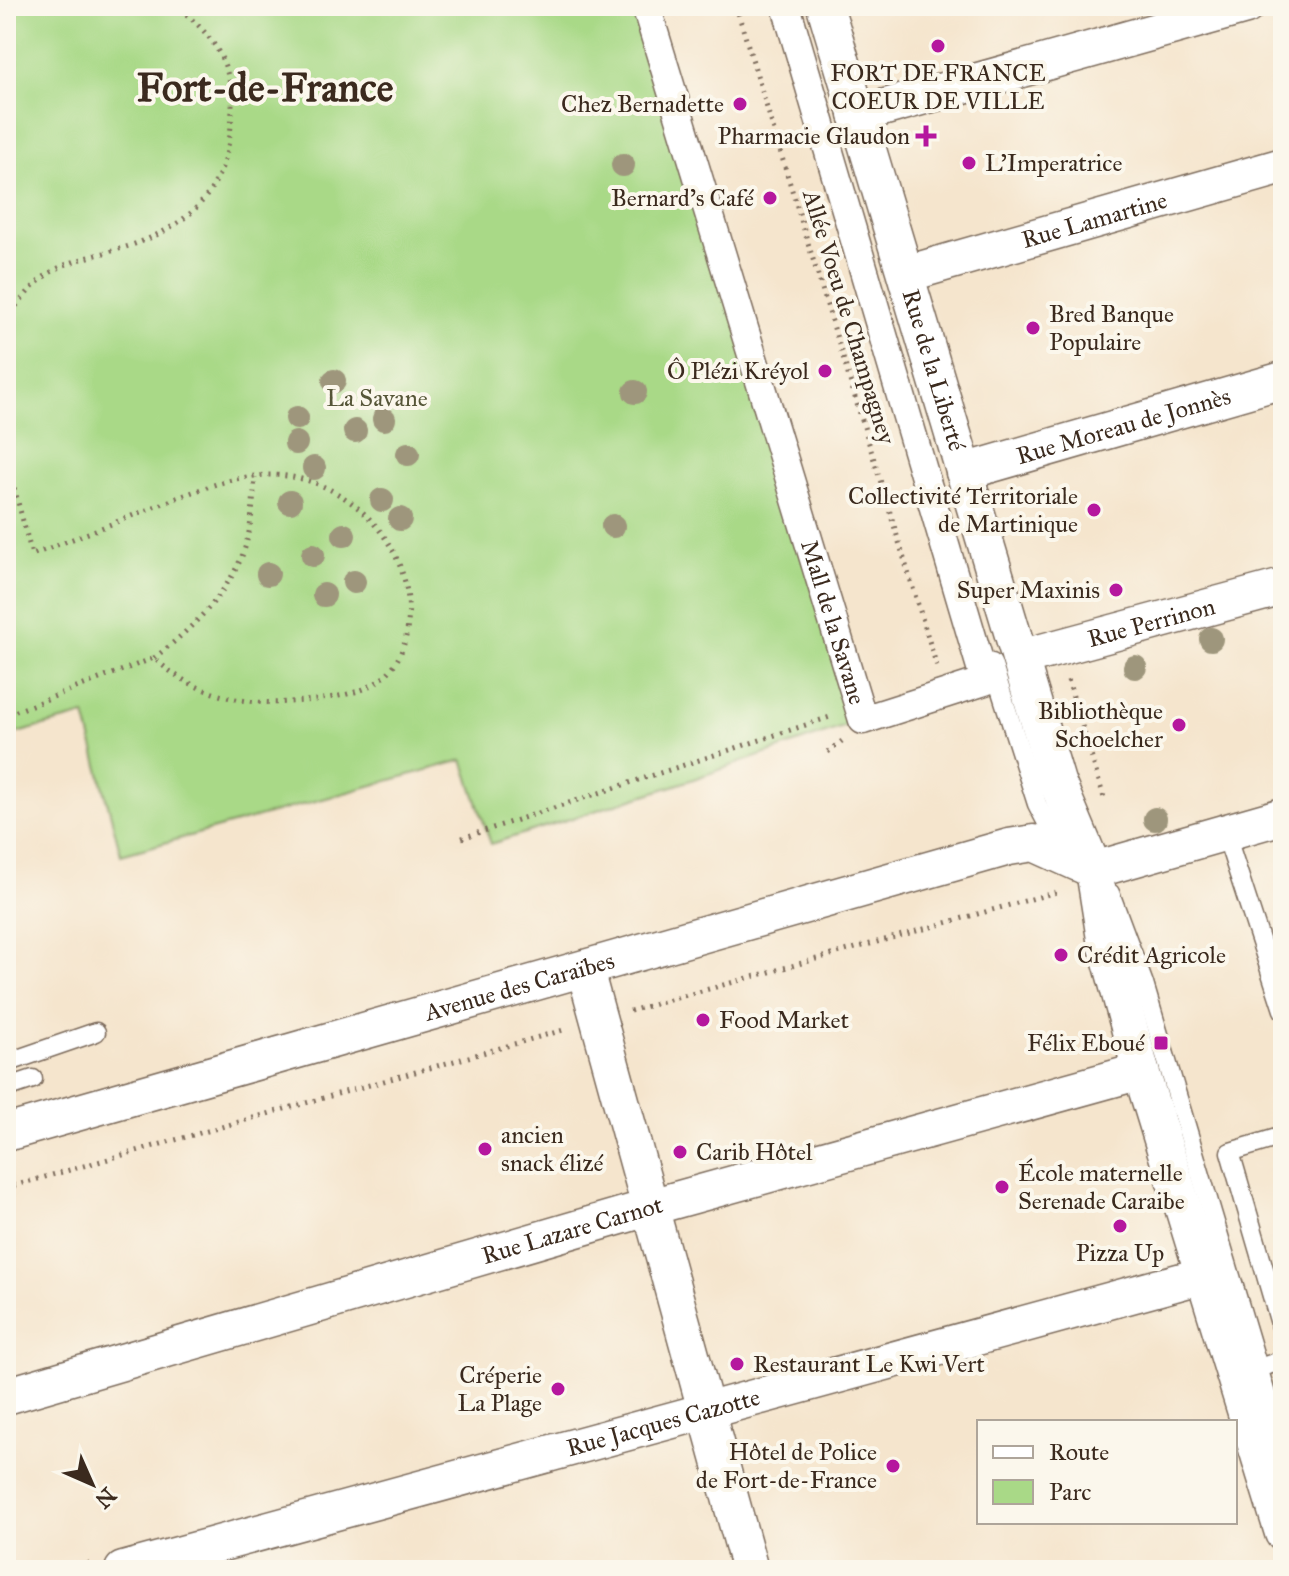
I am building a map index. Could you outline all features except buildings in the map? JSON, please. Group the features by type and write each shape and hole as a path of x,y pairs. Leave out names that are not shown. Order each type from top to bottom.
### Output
{"street":[{"name":"Mall de la Savane","path":"646,6 863,720 985,681 786,6"},
{"name":"Rue de la Liberté","path":"825,6 1057,782 1051,827"},
{"path":"857,115 1246,6"},
{"name":"Rue Lamartine","path":"906,274 1283,166"},
{"name":"Rue Moreau de Jonnès","path":"964,472 1283,380"},
{"name":"Rue Perrinon","path":"1020,658 1283,587"},
{"path":"1081,879 1283,816"},
{"path":"1051,827 1081,879 1105,939 1141,1071 1204,1275 1248,1372 1283,1533"},
{"name":"Avenue des Caraïbes","path":"6,1133 1009,847 1051,827"},
{"path":"585,970 750,1570"},
{"name":"Rue Lazare Carnot","path":"6,1396 649,1207 1141,1071"},
{"name":"Rue Jacques Cazotte","path":"123,1570 1204,1275"}],"lane":[{"path":"798,6 1006,709 1037,804 1051,827"},
{"path":"1225,832 1283,1010"},
{"path":"1081,879 1112,895 1132,948 1248,1372 1283,1451"},
{"path":"6,1063 96,1032"},
{"path":"6,1088 33,1079"},
{"path":"1283,1136 1230,1152 1283,1334"},
{"path":"1248,1372 1283,1360"}],"path":[{"path":"6,318 49,273 72,262 129,246 164,232 197,209 218,181 231,123 232,96 227,70 218,48 203,29 174,6"},
{"name":"Allée Voeu de Champagney","path":"736,6 938,670"},
{"path":"6,457 32,555 181,496 232,480 269,475 297,478 332,491 359,509 387,538 405,574 410,610 403,647 395,664 382,679 367,688 302,701 249,702 214,694 165,668 154,658"},
{"path":"6,715 154,658 181,637 212,603 241,558 249,535 255,477"},
{"path":"1067,678 1108,812"},
{"path":"462,838 842,713"},
{"path":"6,1188 598,1021 1081,879"}],"green space":[{"name":"La Savane","path":"6,6 646,6 863,720 676,785 491,844 463,760 121,855 85,715 6,736"}],"place":[{"name":"FORT DE FRANCE COEUR DE VILLE","path":"938,46"},
{"name":"Chez Bernadette","path":"740,104"},
{"name":"Pharmacie Glaudon","path":"926,136"},
{"name":"L'Imperatrice","path":"969,163"},
{"name":"Bernard's Café","path":"770,198"},
{"name":"Bred Banque Populaire","path":"1033,328"},
{"name":"Ô Plézi Kréyol","path":"825,371"},
{"name":"Collectivité Territoriale de Martinique","path":"1094,510"},
{"name":"Super Maxinis","path":"1116,590"},
{"name":"Bibliothèque Schoelcher","path":"1179,725"},
{"name":"Crédit Agricole","path":"1061,955"},
{"name":"Food Market","path":"703,1020"},
{"name":"Félix Eboué","path":"1161,1043"},
{"name":"ancien snack élizé","path":"485,1149"},
{"name":"Carib Hôtel","path":"680,1152"},
{"name":"École maternelle Serenade Caraibe","path":"1002,1187"},
{"name":"Pizza Up","path":"1120,1226"},
{"name":"Restaurant Le Kwi Vert","path":"737,1364"},
{"name":"Créperie La Plage","path":"558,1389"},
{"name":"Hôtel de Police de Fort-de-France","path":"893,1466"}],"district":[{"name":"Fort-de-France","path":"265,87"}]}
